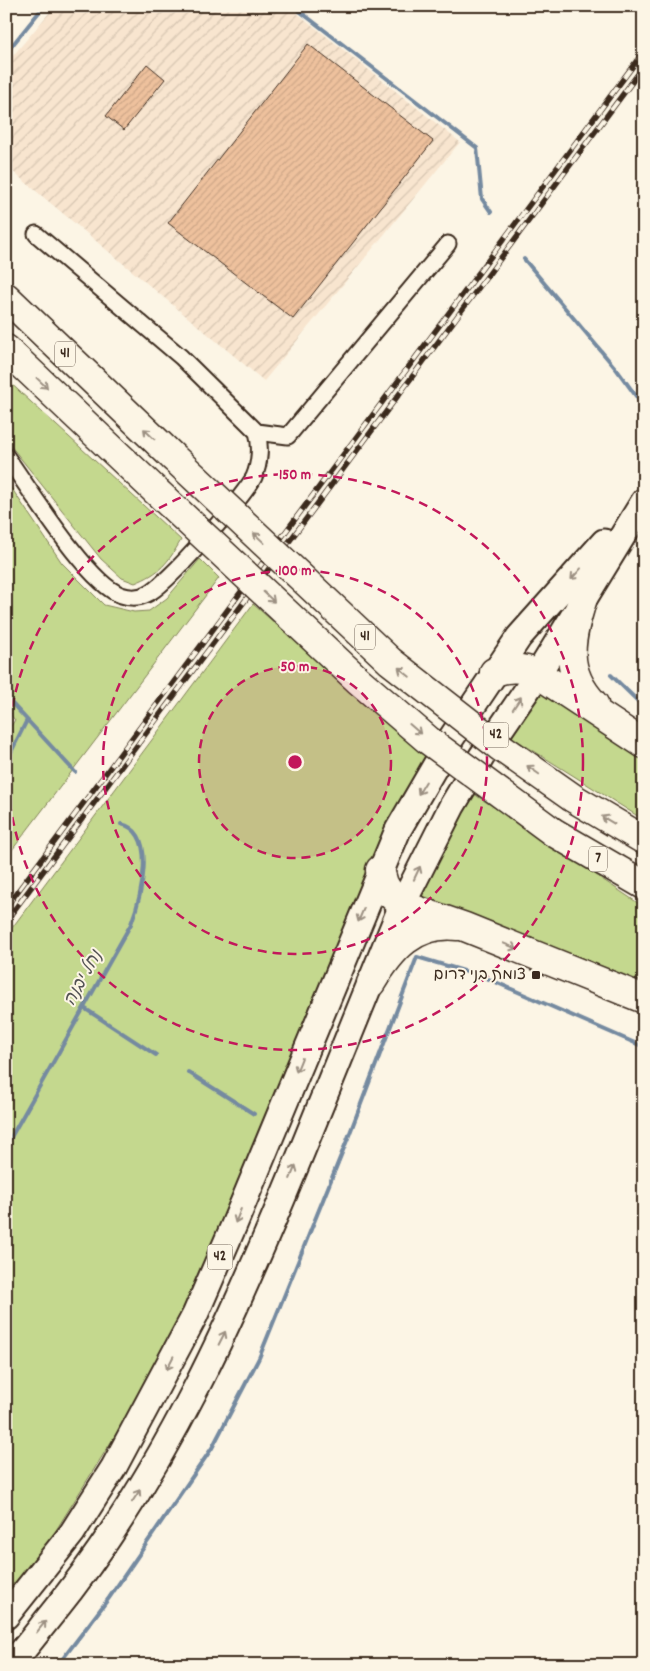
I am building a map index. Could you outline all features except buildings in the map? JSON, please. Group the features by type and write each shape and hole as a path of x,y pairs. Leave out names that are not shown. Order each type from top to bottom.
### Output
{"highway":[{"path":"6,279 125,411"},
{"name":"41","path":"6,297 390,661 460,716 573,798"},
{"name":"41","path":"6,349 358,680 428,740 553,832"},
{"name":"42","path":"10,1665 93,1561 144,1484 184,1412 226,1330 266,1239 402,905 452,806 482,756 538,674 644,500"},
{"name":"42","path":"6,1616 72,1533 104,1483 154,1395 195,1315 380,870 398,830 419,793 494,672 519,637 644,500"},
{"path":"583,598 572,643 573,672 590,700 613,722"},
{"path":"494,672 506,668 518,668 538,674 644,744"},
{"name":"7","path":"573,798 644,840"},
{"name":"7","path":"553,832 644,885"},
{"path":"380,870 384,884 390,894 402,905 465,927 644,999"},
{"path":"371,983 394,948 404,940 417,933 442,926 465,927"}],"street":[{"path":"6,456 90,572 112,591 122,596 136,598 149,594 165,581 219,522 254,477 260,441 257,432 181,358 36,234"},
{"path":"257,432 288,436 448,244"}],"shaded area":[{"path":"55,6 288,6 460,142 264,381 6,166 6,64"}],"green space":[{"path":"6,379 181,540 172,555 157,571 135,583 122,578 101,559 6,440"},
{"path":"6,480 62,563 104,605 134,612 149,611 167,598 200,559 219,578 6,858 6,733 15,720 6,710"},
{"path":"253,604 430,759 337,949 198,1279 151,1378 53,1535 6,1597 6,936"},
{"path":"538,684 644,756 644,820 510,736"},
{"path":"471,792 644,907 644,985 417,899"}],"waterway":[{"name":"נחל יבנה","path":"6,53 44,6"},
{"path":"293,6 477,148 482,199 491,212"},
{"path":"524,259 617,370 644,407"},
{"path":"611,675 644,707"},
{"name":"נחל יבנה","path":"6,697 75,772"},
{"path":"6,808 10,754 27,720"},
{"name":"נחל יבנה","path":"6,1146 131,924 142,884 143,853 140,840 133,830 121,824"},
{"path":"58,1665 109,1598 212,1448 259,1358 348,1138 417,957 484,977 644,1047"},
{"path":"84,1008 156,1055"},
{"path":"188,1072 254,1114"}],"railway":[{"path":"6,907 644,51"},
{"path":"6,921 644,66"}],"place":[{"name":"צומת בני דרום","path":"536,975"}]}
